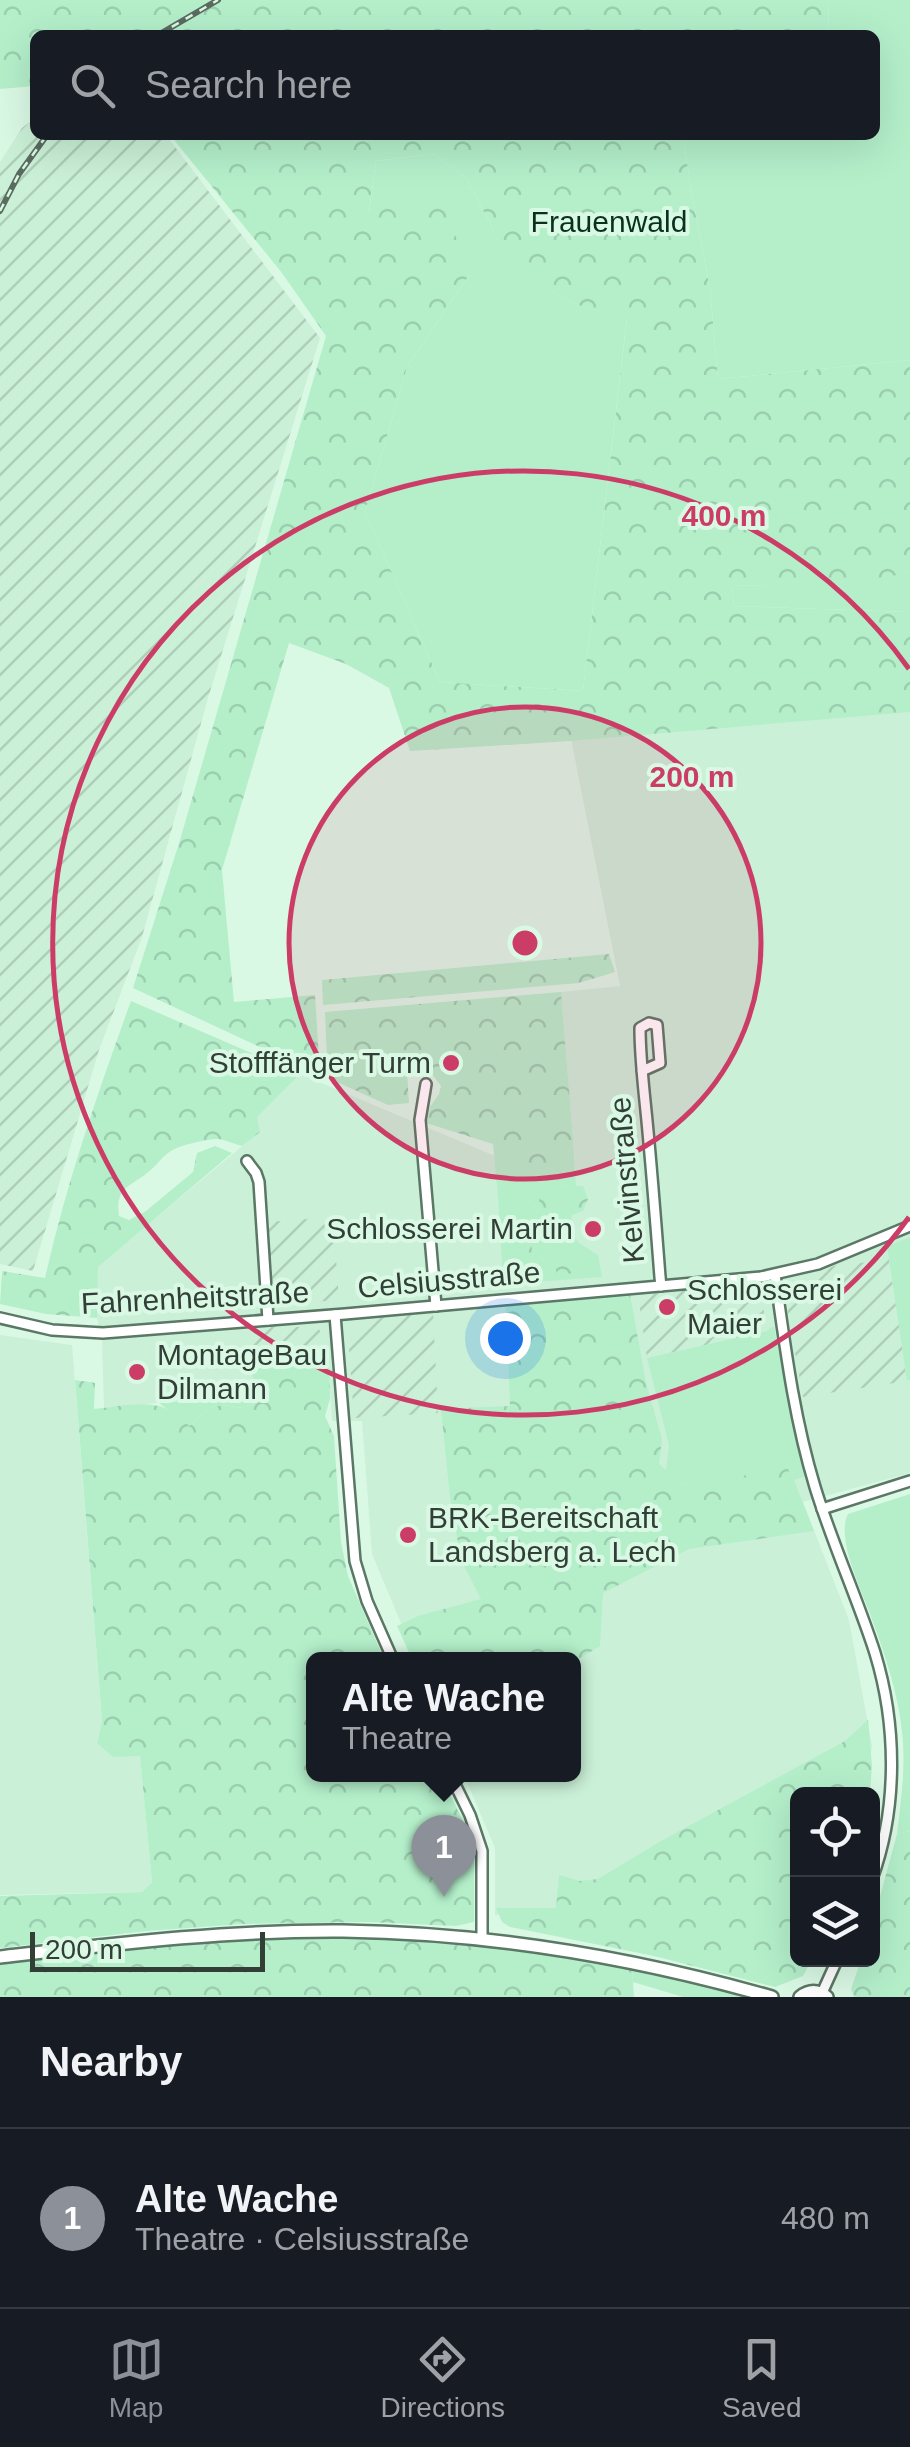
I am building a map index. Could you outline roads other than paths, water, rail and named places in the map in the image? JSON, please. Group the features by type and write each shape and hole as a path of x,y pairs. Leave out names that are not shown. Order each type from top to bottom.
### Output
{"street":[{"name":"Kelvinstraße","path":"642,1071 660,1064 658,1025 649,1023 640,1028 642,1071 661,1286"},
{"path":"426,1084 420,1120 436,1306"},
{"path":"246,1161 259,1182 268,1320"},
{"name":"Celsiusstraße","path":"389,1652 354,1561 335,1315 775,1275 844,1255 910,1226"},
{"path":"775,1275 794,1401 809,1466 875,1654 887,1704 892,1765 890,1803 873,1877"},
{"name":"Fahrenheitstraße","path":"0,1318 52,1330 98,1333 335,1315"},
{"path":"822,1509 910,1481"},
{"path":"454,1782 482,1851 482,1939"},
{"path":"0,1957 198,1936 392,1932 482,1939 618,1958 772,1997"},
{"path":"800,1997 811,1992 824,1995 835,1967"}],"railway":[{"path":"167,30 218,0"},
{"path":"0,211 19,174 43,140"}],"place":[{"name":"Stofffänger Turm","path":"451,1063"},
{"name":"Schlosserei Martin","path":"593,1229"},
{"name":"Schlosserei Maier","path":"667,1307"},
{"name":"MontageBau Dilmann","path":"137,1372"},
{"name":"BRK-Bereitschaft Landsberg a. Lech","path":"408,1535"},
{"name":"Alte Wache","path":"444,1897"}],"park label":[{"name":"Frauenwald","path":"609,222"}]}
